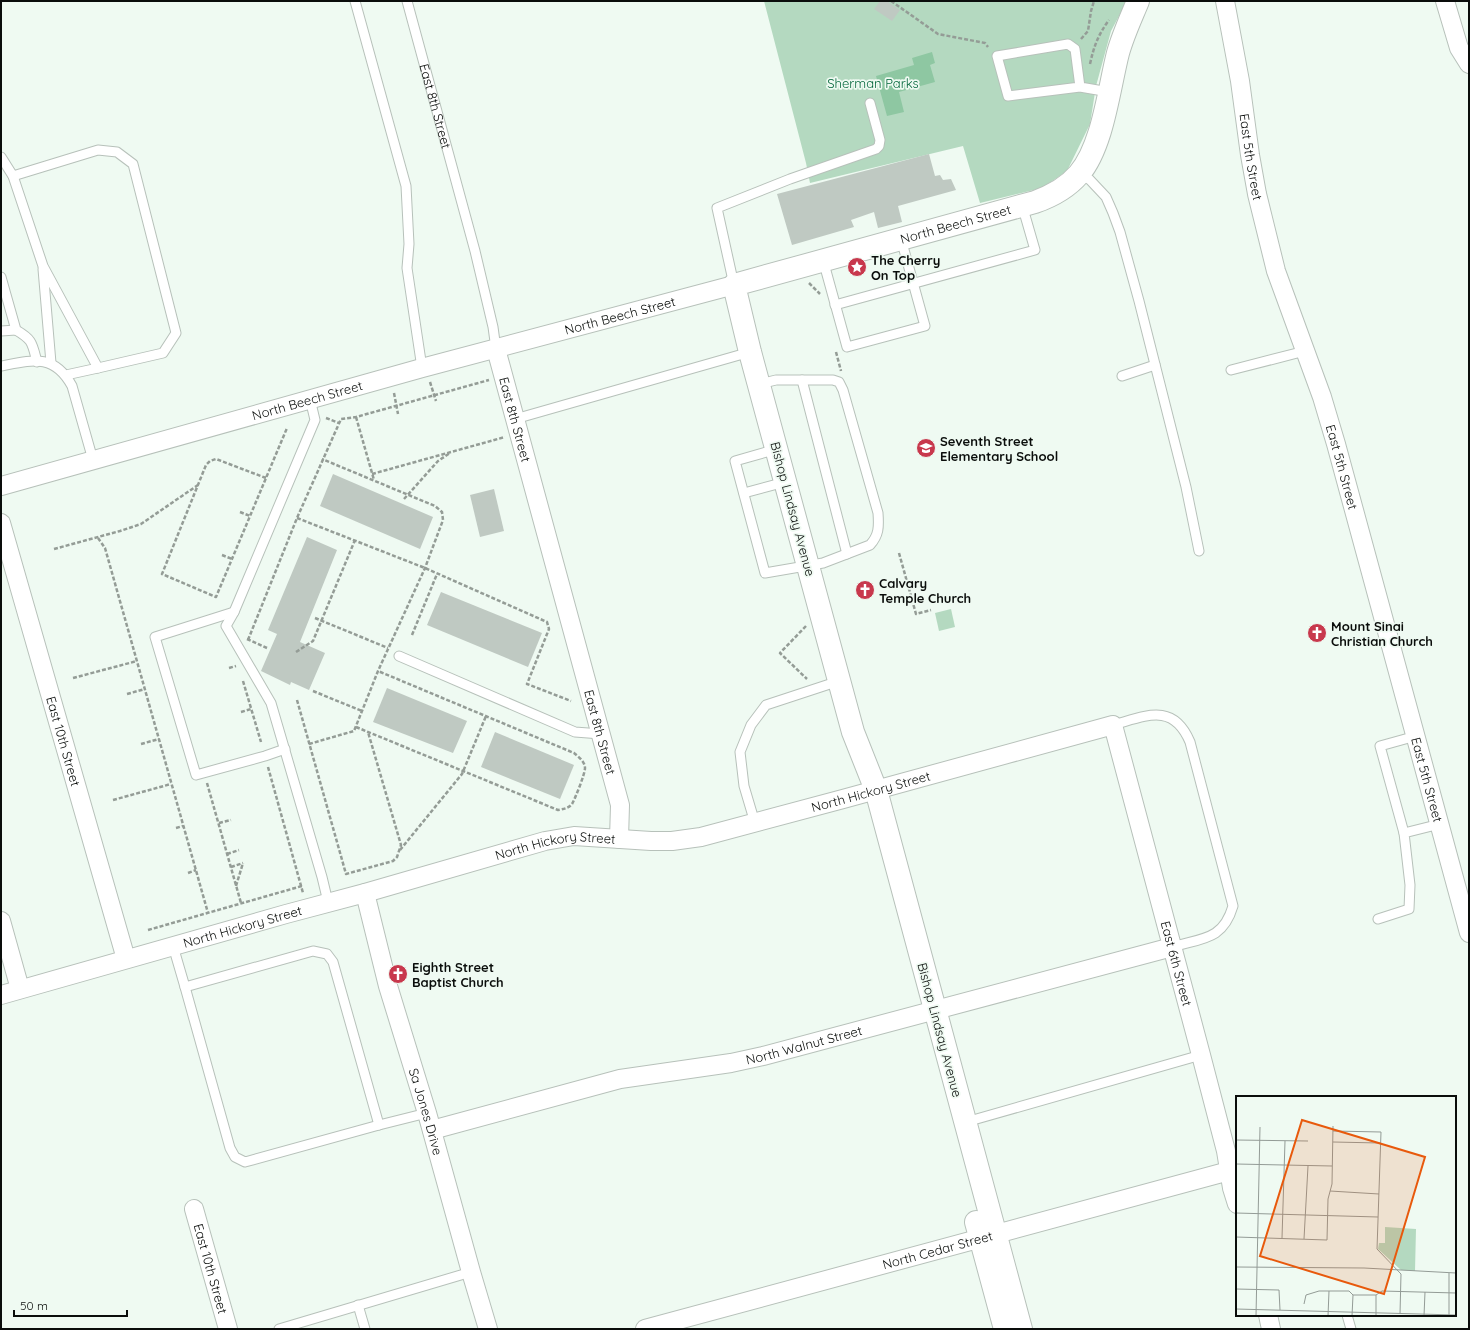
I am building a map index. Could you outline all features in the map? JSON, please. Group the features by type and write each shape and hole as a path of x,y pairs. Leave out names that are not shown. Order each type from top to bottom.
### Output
{"street":[{"name":"North Beech Street","path":"1,486 310,399 426,374 496,349 1041,200 1059,192 1070,184 1080,173 1094,147 1119,51 1119,21 1138,1"},
{"name":"East 5th Street","path":"1225,1 1240,80 1257,194 1276,271 1322,397 1336,444 1469,933"},
{"path":"1445,1 1459,48 1469,64"},
{"name":"Bishop Lindsay Avenue","path":"734,285 750,352 988,1235 1021,1329"},
{"name":"East 8th Street","path":"496,349 620,804 619,839"},
{"name":"East 10th Street","path":"1,523 126,959"},
{"name":"North Hickory Street","path":"1,995 545,841 574,836 672,841 701,837 1112,725"},
{"name":"East 6th Street","path":"1112,725 1226,1151 1233,1170 1236,1196"},
{"name":"Sa Jones Drive","path":"365,893 388,986 432,1130 488,1329"},
{"path":"1,921 20,989"},
{"name":"North Walnut Street","path":"432,1130 620,1079 731,1063 763,1056 1172,947"},
{"name":"Bishop Lindsay Avenue","path":"928,1012 964,1122 988,1235 1005,1329"},
{"name":"North Cedar Street","path":"645,1329 988,1235 1233,1170"},
{"name":"East 10th Street","path":"194,1209 228,1329"},
{"path":"1268,1316 1271,1329"}],"lane":[{"path":"355,1 406,186 409,244 407,268 426,374"},
{"name":"East 8th Street","path":"407,1 475,251 493,327 496,349"},
{"path":"1080,88 1074,49 1068,44 997,56 1008,96 1080,88 1109,92"},
{"path":"734,285 717,208 790,179 876,149 879,146 880,140 870,103"},
{"path":"13,176 98,150 117,152 133,164 176,333 163,354 66,376"},
{"path":"1,157 13,176 42,266 98,368"},
{"path":"1080,173 1090,180 1106,197 1113,213 1140,301 1186,487 1199,551"},
{"path":"835,305 1035,250 1022,205"},
{"path":"823,260 847,347 925,326 901,239"},
{"path":"42,266 52,363"},
{"path":"1,277 16,330"},
{"path":"1,331 16,330 29,338 37,362"},
{"path":"1231,370 1305,351"},
{"path":"515,419 750,352"},
{"path":"1,366 30,361 52,363 66,376 72,386 92,460"},
{"path":"1122,376 1155,365"},
{"path":"759,384 776,380 833,380 839,382 843,390 878,513 879,530 875,539 870,545 823,563 765,573 735,461 777,449"},
{"path":"802,380 847,554"},
{"path":"310,399 315,420 234,612 226,626 271,703 328,902"},
{"path":"744,493 786,482"},
{"path":"234,612 155,637 196,775 285,749"},
{"path":"399,656 575,732 601,734"},
{"path":"755,823 744,786 740,752 751,725 766,705 839,681"},
{"path":"1112,725 1148,715 1158,714 1170,717 1178,722 1186,731 1190,742 1233,906 1227,922 1216,933 1172,947"},
{"path":"1378,919 1409,909 1410,885 1404,833 1380,746 1416,736"},
{"path":"1404,833 1440,824"},
{"path":"173,946 228,1140 235,1157 245,1162 427,1113"},
{"path":"185,987 313,951 327,954 333,962 379,1125"},
{"path":"964,1122 1201,1055"},
{"path":"279,1329 471,1272"},
{"path":"358,1305 365,1329"},
{"path":"1347,1316 1351,1329"}],"path":[{"path":"891,1 938,34 985,43 988,48"},
{"path":"1079,41 1088,30 1094,1"},
{"path":"1090,66 1094,45 1102,30 1119,21"},
{"path":"426,374 436,401"},
{"path":"247,644 297,518 340,420 356,417 503,376"},
{"path":"394,393 398,414"},
{"path":"356,417 374,481"},
{"path":"326,418 339,423"},
{"path":"266,478 216,459 210,461 206,465 162,574 216,597 232,559 287,428"},
{"path":"372,474 506,437 519,437"},
{"path":"404,499 438,461 453,452"},
{"path":"322,459 436,506 442,512 443,520 425,568"},
{"path":"54,549 98,538 141,524 198,485"},
{"path":"240,512 250,516"},
{"path":"297,518 425,568 547,622 549,629 527,684 571,701"},
{"path":"98,538 105,548 208,913"},
{"path":"296,652 313,641 355,540"},
{"path":"899,553 916,614 931,610"},
{"path":"222,555 232,559"},
{"path":"412,635 437,574"},
{"path":"315,618 388,648"},
{"path":"808,681 780,653 809,623"},
{"path":"242,637 268,648"},
{"path":"73,678 137,661"},
{"path":"229,668 239,665"},
{"path":"356,727 558,810 566,808 572,804 584,776 585,767 581,758 574,753 378,671"},
{"path":"242,678 261,742"},
{"path":"127,694 145,689"},
{"path":"314,691 362,711"},
{"path":"297,700 346,874 393,861 397,857 400,851 463,771 486,716"},
{"path":"240,712 251,709"},
{"path":"309,744 354,731"},
{"path":"368,732 401,845 400,851"},
{"path":"141,744 159,739"},
{"path":"268,766 305,899"},
{"path":"207,783 241,903"},
{"path":"113,800 171,784"},
{"path":"219,823 231,820"},
{"path":"176,828 183,826"},
{"path":"227,854 239,850"},
{"path":"231,866 243,863 236,886"},
{"path":"188,873 196,870"},
{"path":"148,930 302,886"}],"green space":[{"name":"Sherman Parks","path":"764,1 1127,1 1111,31 1096,86 1090,124 1067,171 1042,188 980,203 963,146 810,183"},
{"path":"951,609 955,627 939,631 935,613"}],"shaded area":[{"path":"932,52 935,63 930,65 935,82 899,92 904,112 887,116 876,76 914,65 912,58"}],"building":[{"path":"880,1 887,1 900,10 892,21 874,9"},
{"path":"929,154 935,176 940,175 943,180 951,179 956,190 898,206 902,222 878,228 874,212 851,220 854,227 792,245 777,194"},
{"path":"333,474 433,517 420,549 320,506"},
{"path":"494,489 504,531 480,537 470,495"},
{"path":"307,537 337,550 300,642 325,653 309,690 291,682 290,685 261,671 277,634 268,630"},
{"path":"441,592 542,633 528,667 427,625"},
{"path":"387,688 467,721 453,753 373,722"},
{"path":"495,732 574,765 560,799 481,767"}],"place":[{"name":"The Cherry On Top","path":"857,267"},
{"name":"Seventh Street Elementary School","path":"926,448"},
{"name":"Calvary Temple Church","path":"865,590"},
{"name":"Mount Sinai Christian Church","path":"1317,633"},
{"name":"Eighth Street Baptist Church","path":"398,974"}]}
